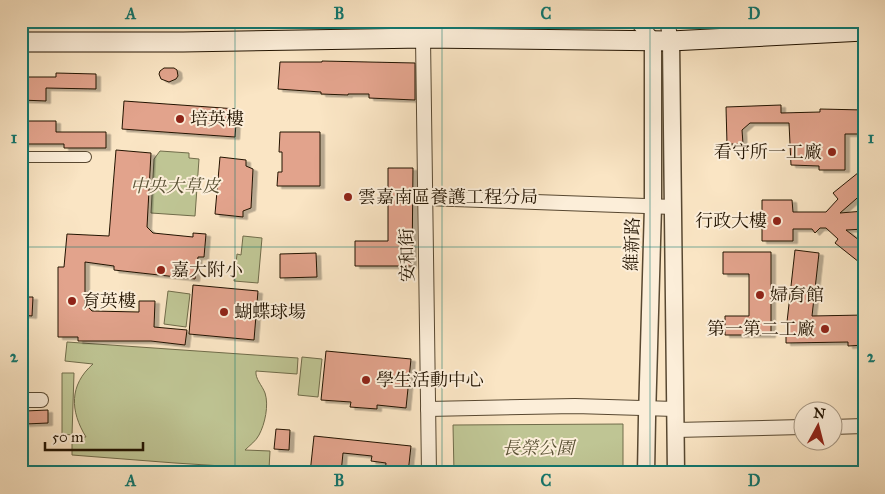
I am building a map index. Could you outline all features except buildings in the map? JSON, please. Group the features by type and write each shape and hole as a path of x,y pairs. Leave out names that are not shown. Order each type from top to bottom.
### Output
{"main road":[{"path":"21,42 183,42 423,38 662,40 864,31"}],"street":[{"path":"637,21 662,40"},
{"path":"667,21 662,40 673,207 676,473"},
{"name":"安和街","path":"423,38 429,473"},
{"name":"維新路","path":"646,473 653,206 662,40"},
{"path":"21,157 86,157"},
{"path":"425,198 673,207"},
{"path":"21,400 41,400"},
{"path":"428,409 575,406 675,409"},
{"path":"842,427 864,426"},
{"path":"675,430 792,427"}],"green space":[{"name":"中央大草皮","path":"160,151 189,153 189,158 199,159 195,216 151,213 154,159"},
{"path":"243,236 262,238 258,283 234,281 237,254 241,255"},
{"path":"168,291 190,294 186,327 164,324"},
{"path":"67,342 298,358 297,374 256,371 266,398 266,414 258,437 245,450 270,451 269,469 72,455 72,437 86,437 77,418 75,408 76,389 85,372 93,364 65,361"},
{"path":"302,357 322,359 318,397 298,395"},
{"path":"62,373 74,373 72,435 62,434"},
{"name":"長榮公園","path":"623,424 623,473 454,473 453,425"}],"place":[{"name":"培英樓","path":"180,119"},
{"name":"看守所一工廠","path":"832,152"},
{"name":"雲嘉南區養護工程分局","path":"348,197"},
{"name":"行政大樓","path":"777,221"},
{"name":"嘉大附小","path":"161,270"},
{"name":"婦育館","path":"760,295"},
{"name":"育英樓","path":"72,301"},
{"name":"蝴蝶球場","path":"224,312"},
{"name":"第一第二工廠","path":"825,329"},
{"name":"學生活動中心","path":"366,380"}]}
